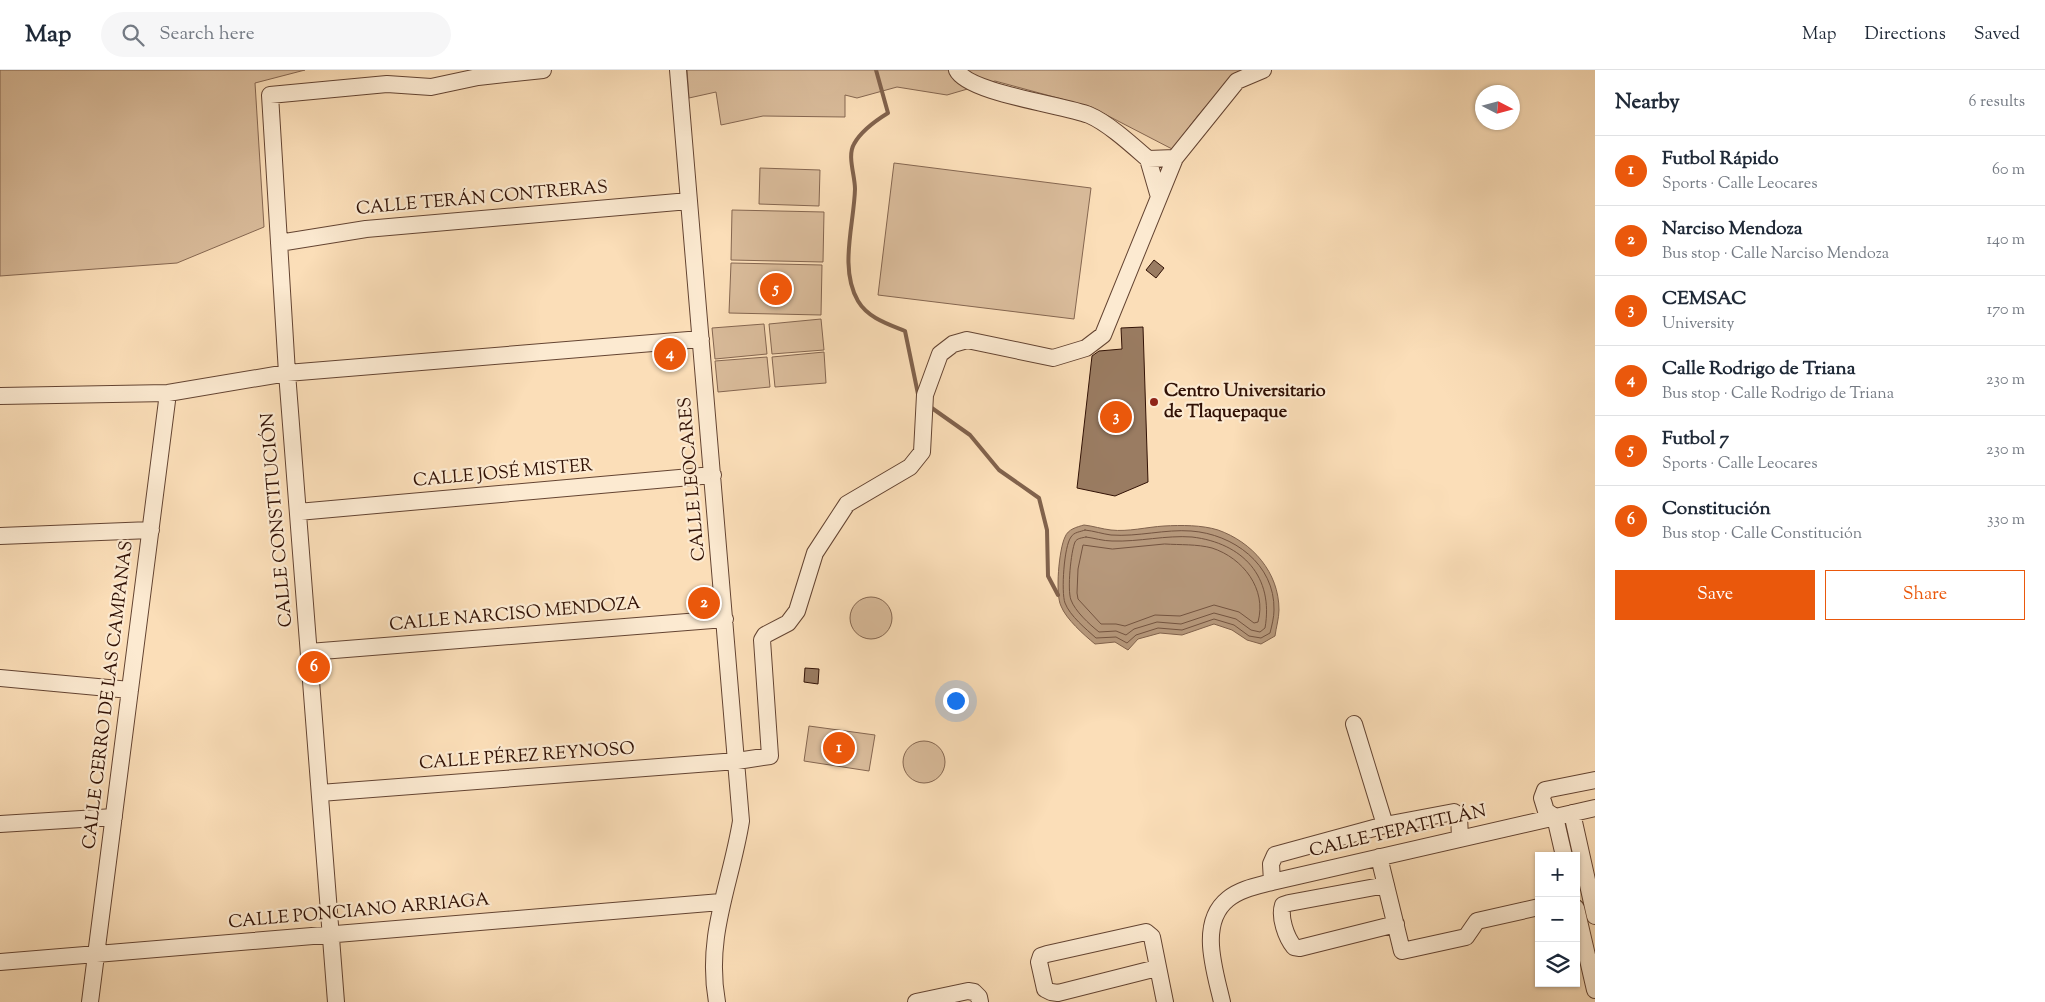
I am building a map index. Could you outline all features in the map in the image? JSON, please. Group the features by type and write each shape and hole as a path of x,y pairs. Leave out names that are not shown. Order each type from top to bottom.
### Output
{"street":[{"name":"CALLE CONSTITUCIÓN","path":"336,1002 287,373 270,95 387,84 431,87 478,77 543,70"},
{"name":"CALLE LEOCARES","path":"678,70 742,821 737,848 721,902 714,950 713,966 717,1002"},
{"path":"957,70 960,75 987,89 1090,116 1120,135 1148,158 1159,197"},
{"path":"1159,197 1175,158 1237,81 1263,70"},
{"path":"1148,158 1175,158"},
{"name":"CALLE PÉREZ REYNOSO","path":"320,793 736,761 770,756 762,640 765,635 788,623 798,611 815,553 847,504 910,467 922,452 925,395 940,354 953,344 967,340 1053,358 1086,348 1103,334 1159,197"},
{"name":"CALLE TERÁN CONTRERAS","path":"279,243 366,229 689,201"},
{"path":"0,396 168,393 287,373 701,339"},
{"name":"CALLE CERRO DE LAS CAMPANAS","path":"90,1002 168,393"},
{"name":"CALLE JOSÉ MISTER","path":"298,512 712,475"},
{"path":"0,536 151,530"},
{"name":"CALLE NARCISO MENDOZA","path":"309,652 724,619"},
{"path":"0,678 130,690"},
{"path":"1354,724 1385,825"},
{"path":"1563,852 1555,817 1546,811 1542,798 1545,790 1595,780"},
{"name":"CALLE TEPATITLÁN","path":"1222,1002 1211,952 1212,930 1218,912 1227,900 1239,892 1272,882 1595,808"},
{"path":"1272,882 1271,864 1274,855 1385,825 1454,812 1459,816 1460,838"},
{"path":"1572,813 1591,883 1595,916"},
{"path":"0,824 114,817"},
{"path":"1379,857 1402,951 1466,937 1477,921 1535,908"},
{"path":"1386,885 1283,905 1281,913 1290,942 1294,947 1300,948 1396,924"},
{"name":"CALLE PONCIANO ARRIAGA","path":"0,962 721,902"},
{"path":"1580,914 1588,925 1595,990"},
{"path":"1157,968 1058,993 1045,989 1039,962 1041,956 1047,954 1146,932 1152,937 1165,1002"},
{"path":"916,1002 968,991 977,997"},
{"path":"1591,1002 1595,999"}],"shaded area":[{"path":"0,70 305,70 255,83 264,227 177,263 0,276"},
{"path":"687,70 1246,70 1206,106 1174,150 1091,107 995,81 947,95 897,87 857,98 845,95 845,117 763,116 721,125 716,92 689,98"},
{"path":"894,163 1091,188 1074,319 878,295"},
{"path":"760,168 820,170 819,206 759,204"},
{"path":"732,210 824,212 823,262 731,260"},
{"path":"731,263 822,265 821,315 729,313"},
{"path":"821,319 824,350 772,354 769,324"},
{"path":"764,324 767,354 715,359 712,328"},
{"path":"824,352 826,383 775,387 772,357"},
{"path":"767,357 770,387 718,392 715,361"},
{"path":"871,597 886,603 892,618 886,633 871,639 856,633 850,618 856,603"},
{"path":"809,726 875,735 869,771 804,761"},
{"path":"924,741 939,747 945,762 939,777 924,783 909,777 903,762 909,747"}],"water":[{"path":"1084,525 1108,530 1191,526 1212,528 1230,535 1252,551 1269,571 1278,596 1279,616 1275,636 1261,644 1247,640 1232,630 1214,624 1182,635 1160,633 1138,639 1128,650 1115,642 1095,644 1063,611 1058,592 1060,561 1066,534 1070,530"}],"building":[{"path":"1154,260 1164,268 1156,278 1146,270"},
{"path":"1143,327 1148,482 1115,496 1077,488 1092,356 1099,351 1122,349 1121,328"},
{"path":"805,668 819,669 818,684 804,682"}],"waterway":[{"path":"876,70 888,113 864,131 852,149 851,160 855,189 849,246 849,275 852,288 862,307 879,320 905,331 918,394"},
{"path":"929,406 970,435 999,470 1039,498 1047,530 1048,576 1058,595"}],"place":[{"name":"Futbol 7","path":"776,289"},
{"name":"Calle Rodrigo de Triana","path":"670,354"},
{"name":"Centro Universitario de Tlaquepaque","path":"1154,402"},
{"name":"CEMSAC","path":"1116,417"},
{"name":"Narciso Mendoza","path":"704,603"},
{"name":"Constitución","path":"314,667"},
{"name":"Futbol Rápido","path":"839,748"}]}
